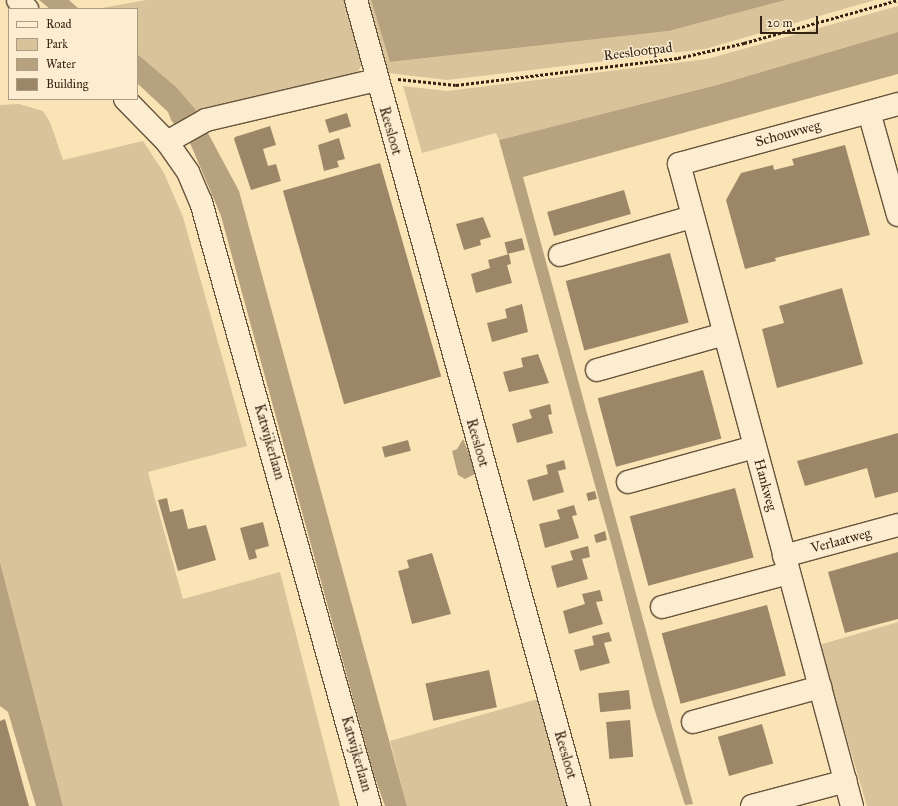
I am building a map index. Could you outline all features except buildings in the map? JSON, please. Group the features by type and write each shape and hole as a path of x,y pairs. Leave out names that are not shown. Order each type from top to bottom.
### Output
{"street":[{"path":"18,0 26,8"},
{"name":"Reesloot","path":"356,0 376,80 579,806"},
{"path":"174,138 206,120 376,80"},
{"name":"Katwijkerlaan","path":"126,100 174,138 209,227 370,806"},
{"name":"Schouwweg","path":"679,164 898,104"},
{"path":"869,112 898,215"},
{"name":"Hankweg","path":"679,164 692,217 852,806"},
{"path":"560,254 692,217"},
{"path":"597,370 724,334"},
{"path":"628,482 754,447"},
{"name":"Verlaatweg","path":"662,607 898,525"},
{"path":"693,722 820,687"},
{"path":"752,806 846,781"}],"path":[{"name":"Reeslootpad","path":"376,80 398,79 456,85 678,58 737,44 898,0"}],"green space":[{"path":"146,0 349,0 363,53 362,63 357,75 201,118 138,55 138,8 102,8"},
{"path":"361,0 371,0 391,62 669,31 786,0 875,0 705,49 447,80 380,72"},
{"path":"898,6 898,32 717,85 499,140 496,133 422,153 403,86 447,91 707,59"},
{"path":"19,104 43,111 50,122 63,160 143,141 164,173 183,217 247,446 148,472 155,499 183,599 280,572 340,806 63,806 0,562 0,105"},
{"path":"898,622 898,806 867,806 819,645"},
{"path":"541,698 572,806 407,806 390,741"}],"water":[{"path":"39,0 69,0 78,8 49,8"},
{"path":"371,0 786,0 669,31 390,62"},
{"path":"898,32 898,74 523,177 693,804 685,805 653,705 613,550 499,140 717,85"},
{"path":"138,55 176,87 195,109 239,191 407,806 385,806 374,775 221,216 190,143 171,120 168,112 138,84"},
{"path":"463,439 477,473 465,479 458,475 452,451 457,449"},
{"path":"0,562 63,806 36,806 8,712 0,706"}]}
